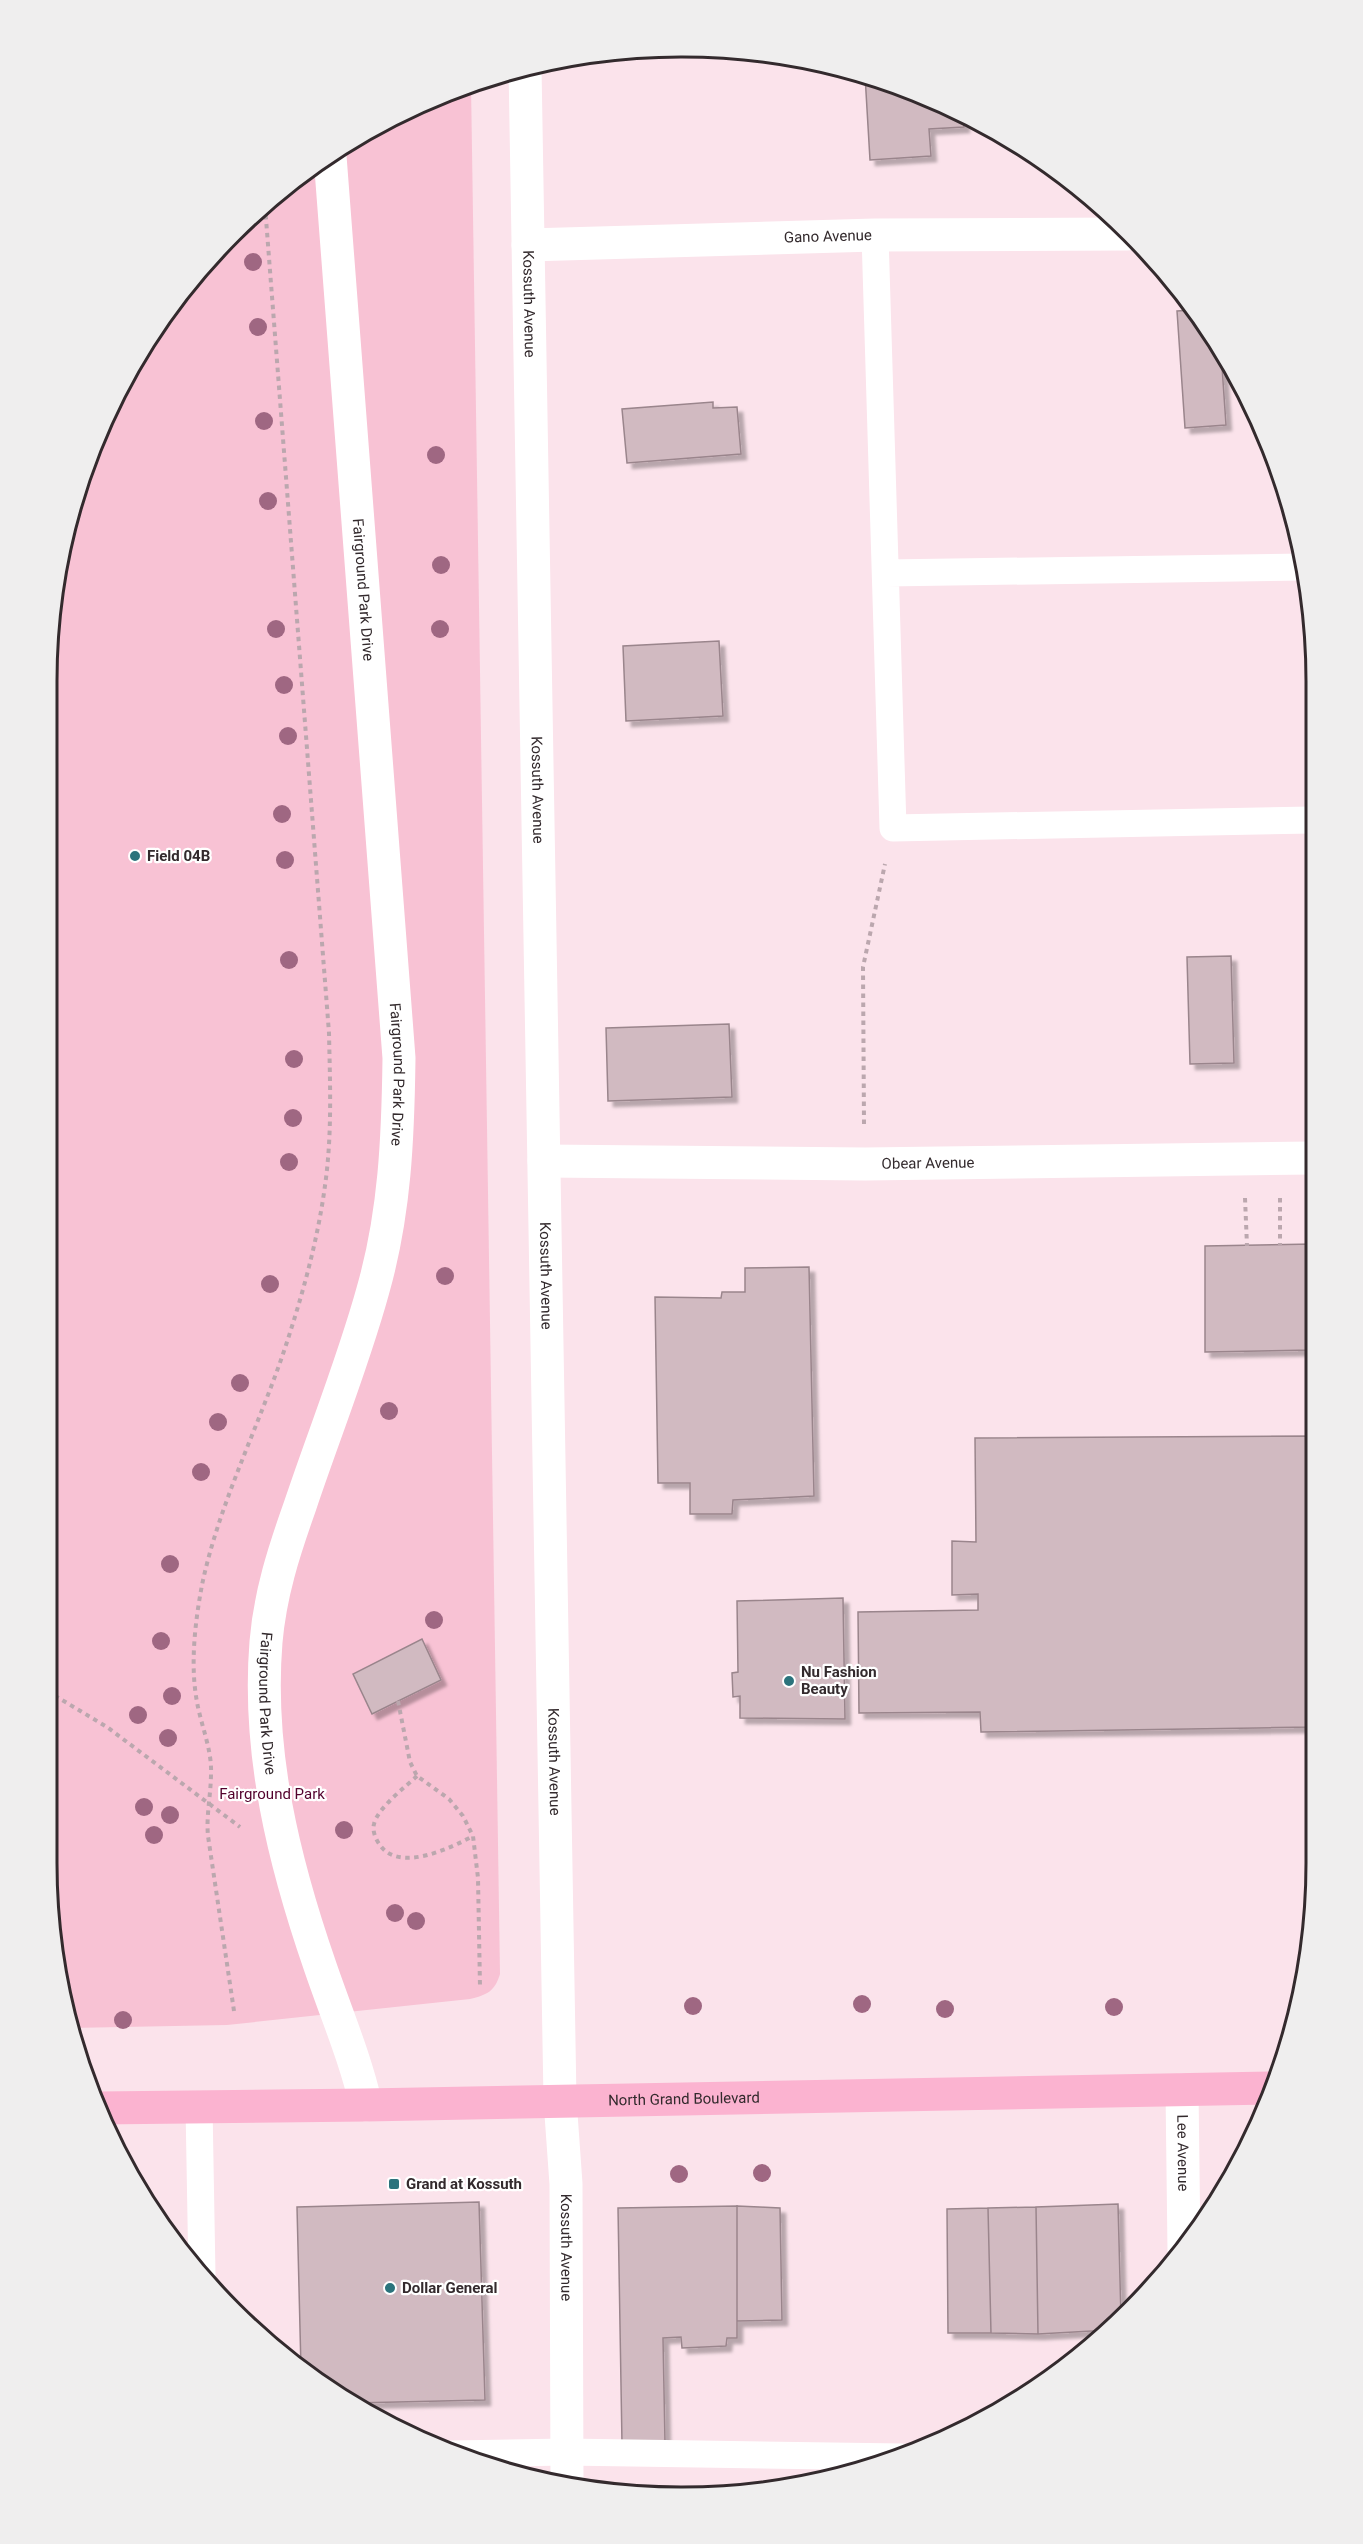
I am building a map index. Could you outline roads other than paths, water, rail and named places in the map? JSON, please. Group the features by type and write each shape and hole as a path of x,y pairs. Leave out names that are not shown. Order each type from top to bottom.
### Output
{"main road":[{"name":"North Grand Boulevard","path":"108,2108 1263,2088"}],"street":[{"name":"Kossuth Avenue","path":"525,77 560,2100 566,2184 567,2476"},
{"name":"Fairground Park Drive","path":"331,165 399,1058 399,1136 392,1212 374,1289 274,1581 266,1641 263,1704 270,1773 286,1857 320,1967 351,2048 366,2105"},
{"name":"Gano Avenue","path":"528,245 875,236 1117,234"},
{"name":"Obear Avenue","path":"544,1161 864,1164 1306,1158"},
{"name":"Lee Avenue","path":"1182,2090 1184,2233"}],"lane":[{"path":"875,236 893,828 1306,820"},
{"path":"886,573 1295,567"},
{"path":"199,2106 202,2262"},
{"path":"480,2454 566,2452 874,2457"}],"place":[{"name":"Field 04B","path":"135,856"},
{"name":"Nu Fashion Beauty","path":"789,1681"},
{"name":"Grand at Kossuth","path":"394,2184"},
{"name":"Dollar General","path":"390,2288"}],"park label":[{"name":"Fairground Park","path":"272,1794"}]}
